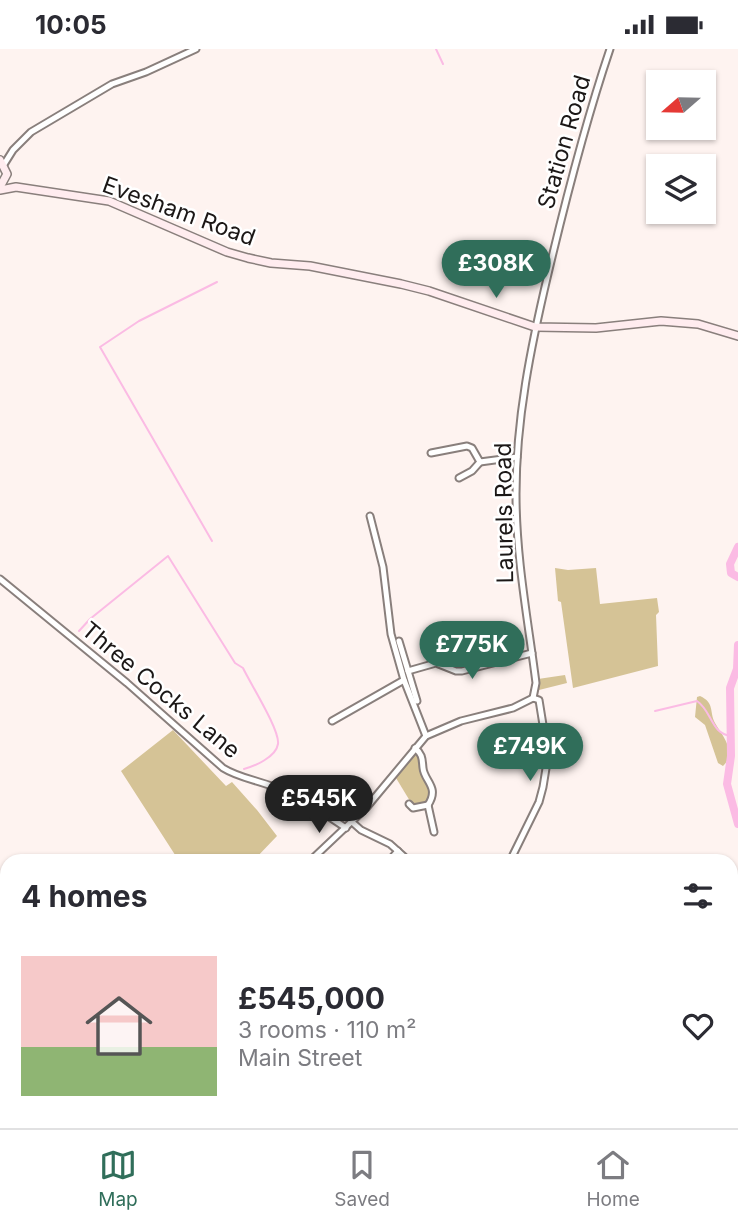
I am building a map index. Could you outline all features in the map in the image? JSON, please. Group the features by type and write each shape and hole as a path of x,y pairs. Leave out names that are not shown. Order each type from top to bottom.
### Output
{"main road":[{"path":"4,167 16,187"},
{"path":"0,189 4,167"},
{"name":"Evesham Road","path":"0,189 16,187 109,201 248,258 399,284 535,327"},
{"path":"535,327 596,328 661,321 698,324 738,336"}],"street":[{"path":"4,167 13,150 31,132 112,84 196,49"},
{"name":"Station Road","path":"535,327 561,212 610,49"},
{"name":"Laurels Road","path":"513,854 538,802 548,757 539,700 533,698 536,683 519,563 517,457 525,380 535,327"},
{"path":"431,453 467,446 472,448 480,462"},
{"path":"459,478 472,471 480,462 517,457"},
{"path":"370,516 383,567 391,634 404,680 426,736"},
{"name":"Three Cocks Lane","path":"0,579 127,683 223,768 237,777 272,786 300,799 346,828"},
{"path":"399,642 417,701"},
{"path":"408,671 436,663 462,671 532,653"},
{"path":"332,722 404,680"},
{"path":"318,854 352,822 426,736 443,727 513,708 533,698"},
{"path":"415,748 421,753 424,773 430,782 433,796 428,805 434,832"},
{"path":"412,808 428,805"},
{"path":"431,821 438,819"},
{"path":"352,822 401,854"},
{"path":"395,854 398,851"}],"shaded area":[{"path":"555,568 596,568 600,604 657,598 658,666 573,688"},
{"path":"463,635 473,637 480,660 463,668 443,663 441,646 437,639 442,637 445,641"},
{"path":"565,675 567,683 539,690 538,679"},
{"path":"700,696 710,704 715,723 729,749 727,761 723,766 718,763 705,725 695,717 697,697"},
{"path":"173,730 226,786 232,782 277,836 260,854 174,854 121,771"},
{"path":"418,754 431,794 426,803 413,806 396,778 413,755"}],"waterway":[{"path":"436,49 443,64"},
{"path":"212,541 100,347 139,321 217,282"},
{"path":"738,547 730,564 731,573 738,577"},
{"path":"79,631 168,556 235,663 243,668 274,728 278,744 276,749 269,757 244,769"},
{"path":"738,645 737,669 730,688 731,756 727,784 738,824"},
{"path":"655,711 697,701 706,710 715,727 731,736"}]}
